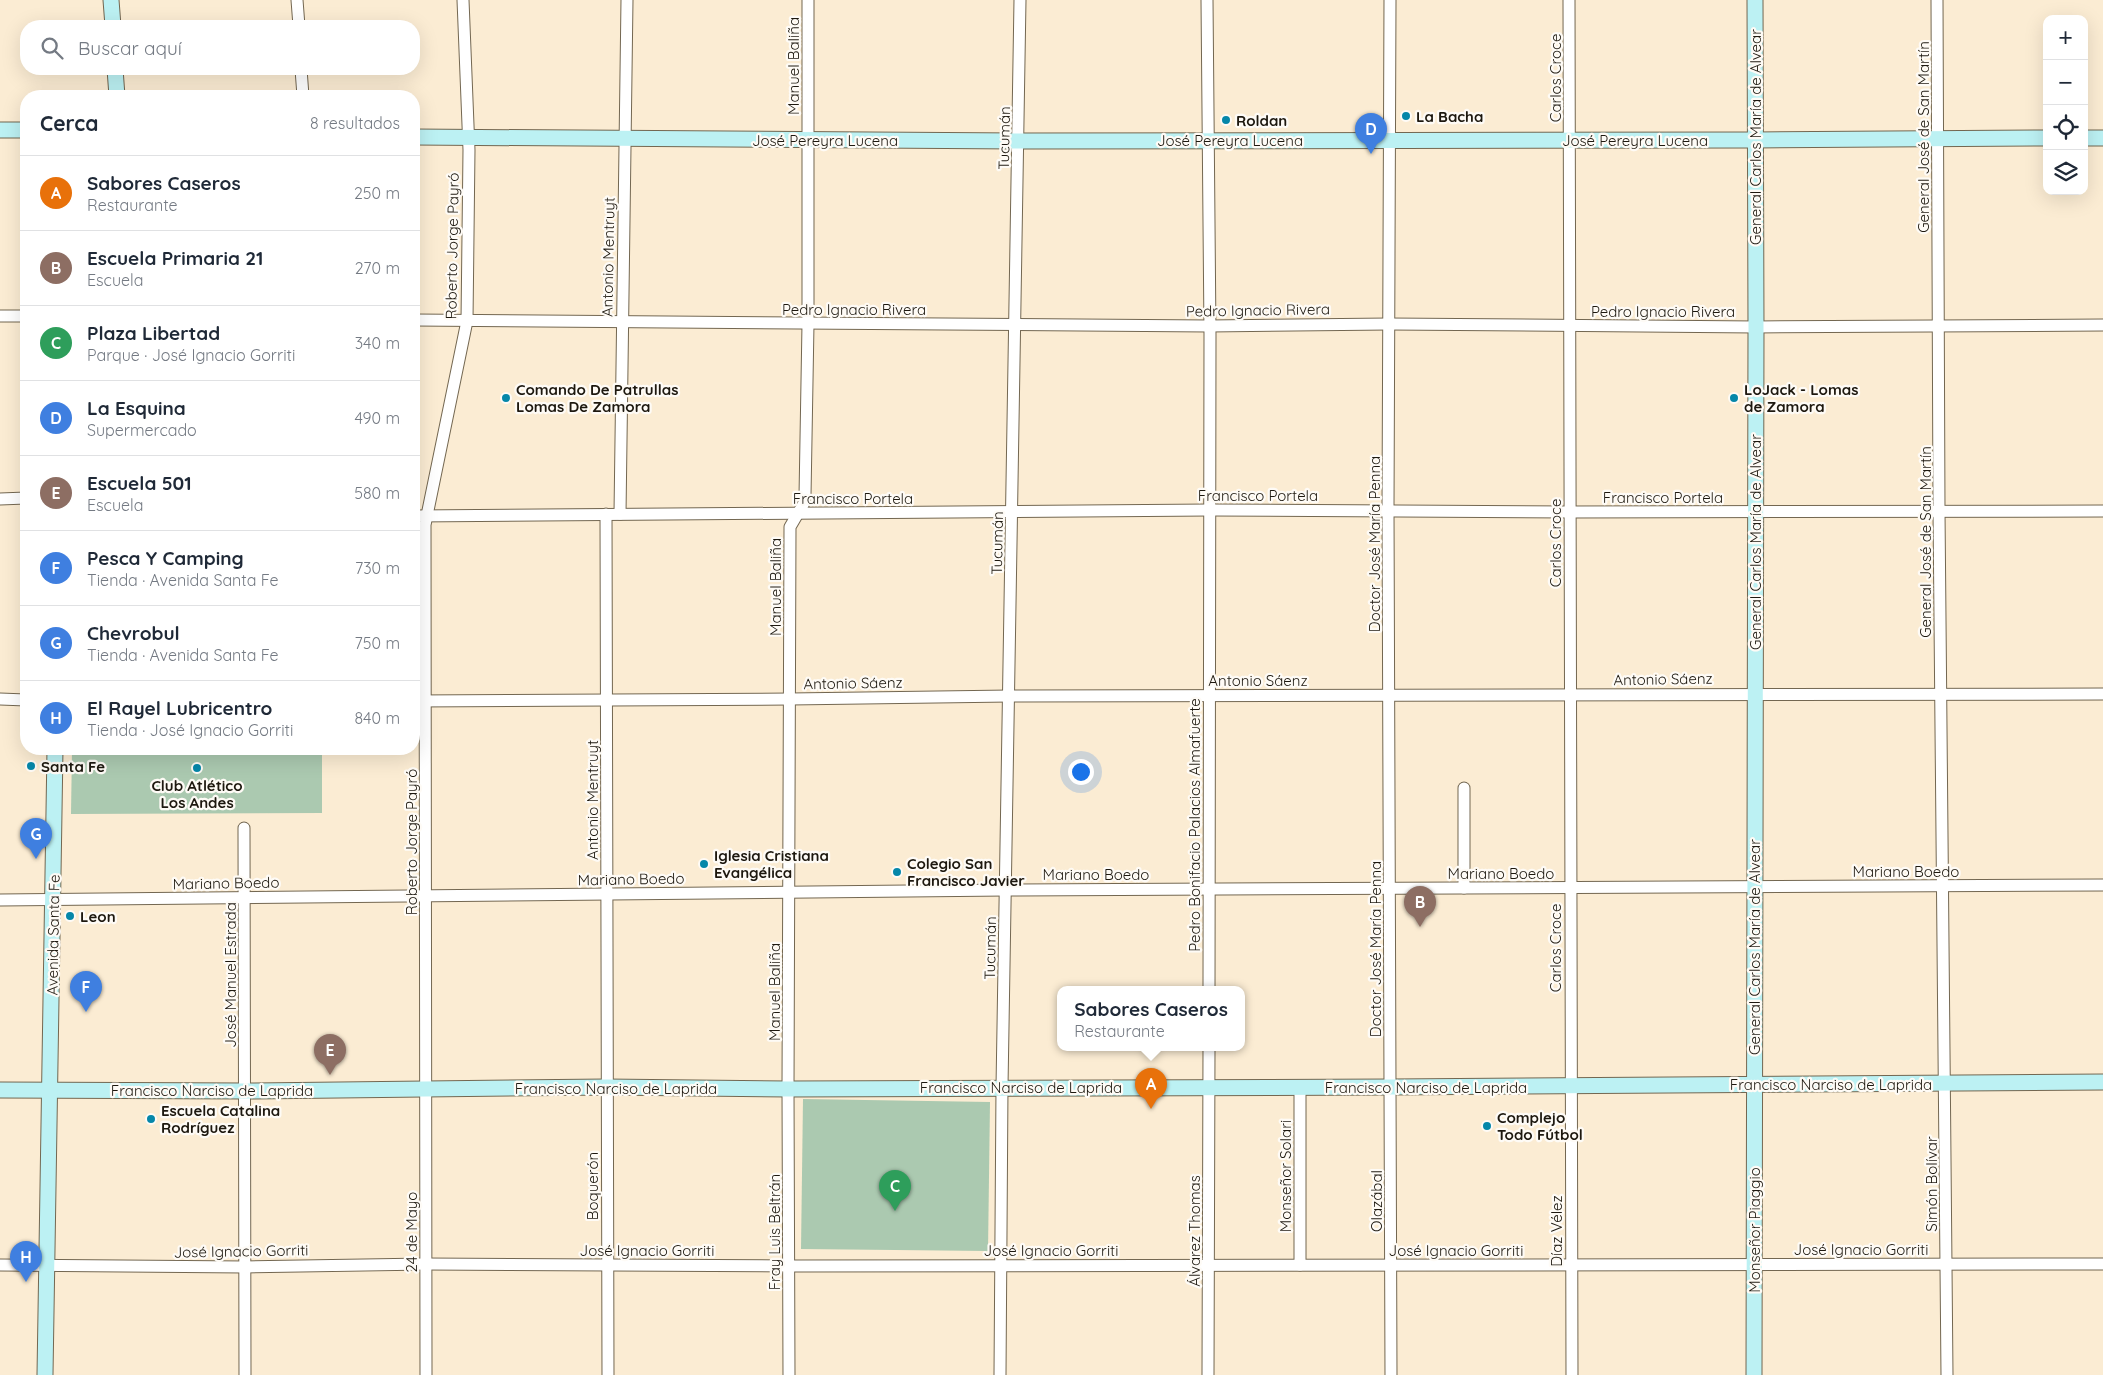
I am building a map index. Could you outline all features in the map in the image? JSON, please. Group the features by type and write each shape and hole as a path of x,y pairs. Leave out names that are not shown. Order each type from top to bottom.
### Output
{"street":[{"path":"111,0 113,20"},
{"path":"297,0 299,20"},
{"name":"Roberto Jorge Payró","path":"420,675 426,516 466,321 468,138 463,0"},
{"name":"Antonio Mentruyt","path":"620,514 627,0"},
{"name":"Manuel Baliña","path":"788,1089 790,527 804,503 805,496 808,324 808,0"},
{"name":"Tucumán","path":"1000,1375 1002,1087 1010,696 1020,0"},
{"name":"Pedro Bonifacio Palacios Almafuerte","path":"1207,0 1210,510 1209,986"},
{"name":"Doctor José María Penna","path":"1390,0 1388,510 1391,1087"},
{"name":"Carlos Croce","path":"1569,0 1571,1086"},
{"name":"General Carlos María de Alvear","path":"1754,1085 1755,0"},
{"name":"General José de San Martín","path":"1937,0 1940,326 1939,511 1945,1083"},
{"path":"115,75 117,90"},
{"path":"301,75 303,90"},
{"path":"0,130 20,130"},
{"name":"José Pereyra Lucena","path":"420,136 1019,141 2043,138"},
{"path":"2088,138 2103,138"},
{"path":"0,316 20,316"},
{"name":"Pedro Ignacio Rivera","path":"420,320 1209,326 1389,324 1756,327 2103,325"},
{"path":"0,499 20,498"},
{"name":"Francisco Portela","path":"420,516 1210,510 1570,512 2103,511"},
{"name":"Antonio Mentruyt","path":"606,514 606,1087"},
{"name":"Antonio Sáenz","path":"420,701 1209,695 2103,694"},
{"path":"0,699 20,700"},
{"name":"Roberto Jorge Payró","path":"420,729 426,896 424,1088"},
{"name":"Avenida Santa Fe","path":"45,1375 55,755"},
{"path":"1464,788 1464,888"},
{"name":"José Manuel Estrada","path":"244,828 246,1091 245,1375"},
{"name":"Mariano Boedo","path":"0,900 1006,890 2103,885"},
{"path":"1209,1051 1209,1086"},
{"name":"Francisco Narciso de Laprida","path":"0,1090 246,1091 606,1087 788,1089 1209,1086 1391,1087 2103,1082"},
{"name":"Simón Bolívar","path":"1945,1083 1947,1375"},
{"name":"Monseñor Piaggio","path":"1754,1085 1754,1375"},
{"name":"Álvarez Thomas","path":"1208,1375 1209,1086"},
{"name":"Díaz Vélez","path":"1571,1086 1572,1375"},
{"name":"Boquerón","path":"606,1087 608,1375"},
{"name":"Monseñor Solari","path":"1300,1087 1300,1265"},
{"name":"Olazábal","path":"1391,1087 1391,1375"},
{"name":"24 de Mayo","path":"424,1088 426,1375"},
{"name":"Fray Luis Beltrán","path":"788,1089 789,1375"},
{"name":"José Ignacio Gorriti","path":"0,1266 426,1264 1001,1266 2103,1264"}],"green space":[{"name":"Club Atlético Los Andes","path":"72,755 322,755 322,813 71,814"},
{"path":"803,1099 990,1102 988,1251 801,1249"}],"place":[{"name":"La Bacha","path":"1406,116"},
{"name":"Roldan","path":"1226,120"},
{"name":"La Esquina","path":"1371,154"},
{"name":"Comando De Patrullas Lomas De Zamora","path":"506,398"},
{"name":"LoJack - Lomas de Zamora","path":"1734,398"},
{"name":"Santa Fe","path":"31,766"},
{"name":"Club Atlético Los Andes","path":"197,768"},
{"name":"Chevrobul","path":"36,859"},
{"name":"Iglesia Cristiana Evangélica","path":"704,864"},
{"name":"Colegio San Francisco Javier","path":"897,872"},
{"name":"Leon","path":"70,916"},
{"name":"Escuela Primaria 21","path":"1420,927"},
{"name":"Pesca Y Camping","path":"86,1012"},
{"name":"Escuela 501","path":"330,1075"},
{"name":"Sabores Caseros","path":"1151,1109"},
{"name":"Escuela Catalina Rodríguez","path":"151,1119"},
{"name":"Complejo Todo Fútbol","path":"1487,1126"},
{"name":"Plaza Libertad","path":"895,1211"},
{"name":"El Rayel Lubricentro","path":"26,1282"}]}
